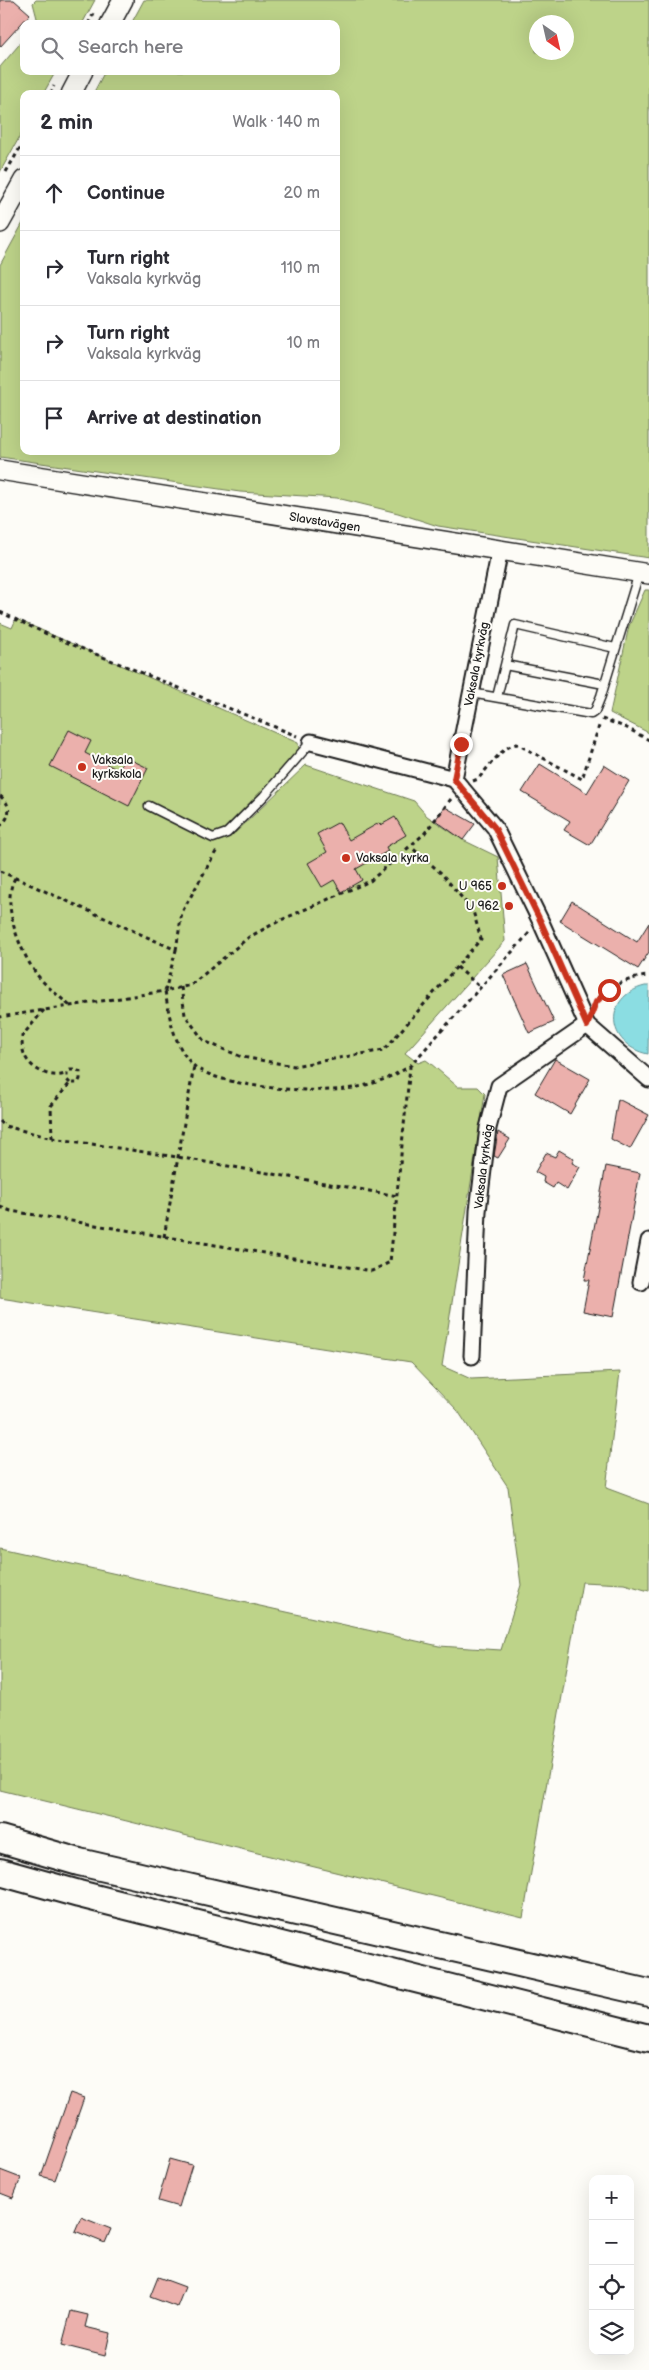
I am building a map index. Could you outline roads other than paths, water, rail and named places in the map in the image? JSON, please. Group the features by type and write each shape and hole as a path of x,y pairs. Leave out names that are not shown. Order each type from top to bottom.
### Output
{"highway":[{"path":"0,1839 78,1862 649,1993"},
{"path":"0,1872 98,1899 649,2038"}],"street":[{"path":"112,20 123,0"},
{"path":"73,90 81,75"},
{"path":"0,223 20,187"},
{"name":"Slavstavägen","path":"0,470 644,573"},
{"name":"Vaksala kyrkväg","path":"457,783 472,693 500,550"},
{"path":"311,742 457,783 495,828 540,920 587,1026 649,1079"},
{"name":"Vaksala kyrkväg","path":"472,1356 478,1211 488,1128 499,1086 587,1026"},
{"path":"641,1282 649,1241"}],"lane":[{"path":"472,693 591,714 595,711 615,648 644,573"},
{"path":"497,697 515,625 615,648"},
{"path":"505,665 604,684"},
{"path":"149,806 213,838 227,833 264,796 311,742"}],"water":[{"path":"649,986 648,1054 634,1049 623,1041 617,1031 615,1020 616,1010 622,1000 631,991"}],"place":[{"name":"Vaksala kyrkskola","path":"82,767"},
{"name":"Vaksala kyrka","path":"346,858"},
{"name":"U 965","path":"502,886"},
{"name":"U 962","path":"509,906"}]}
